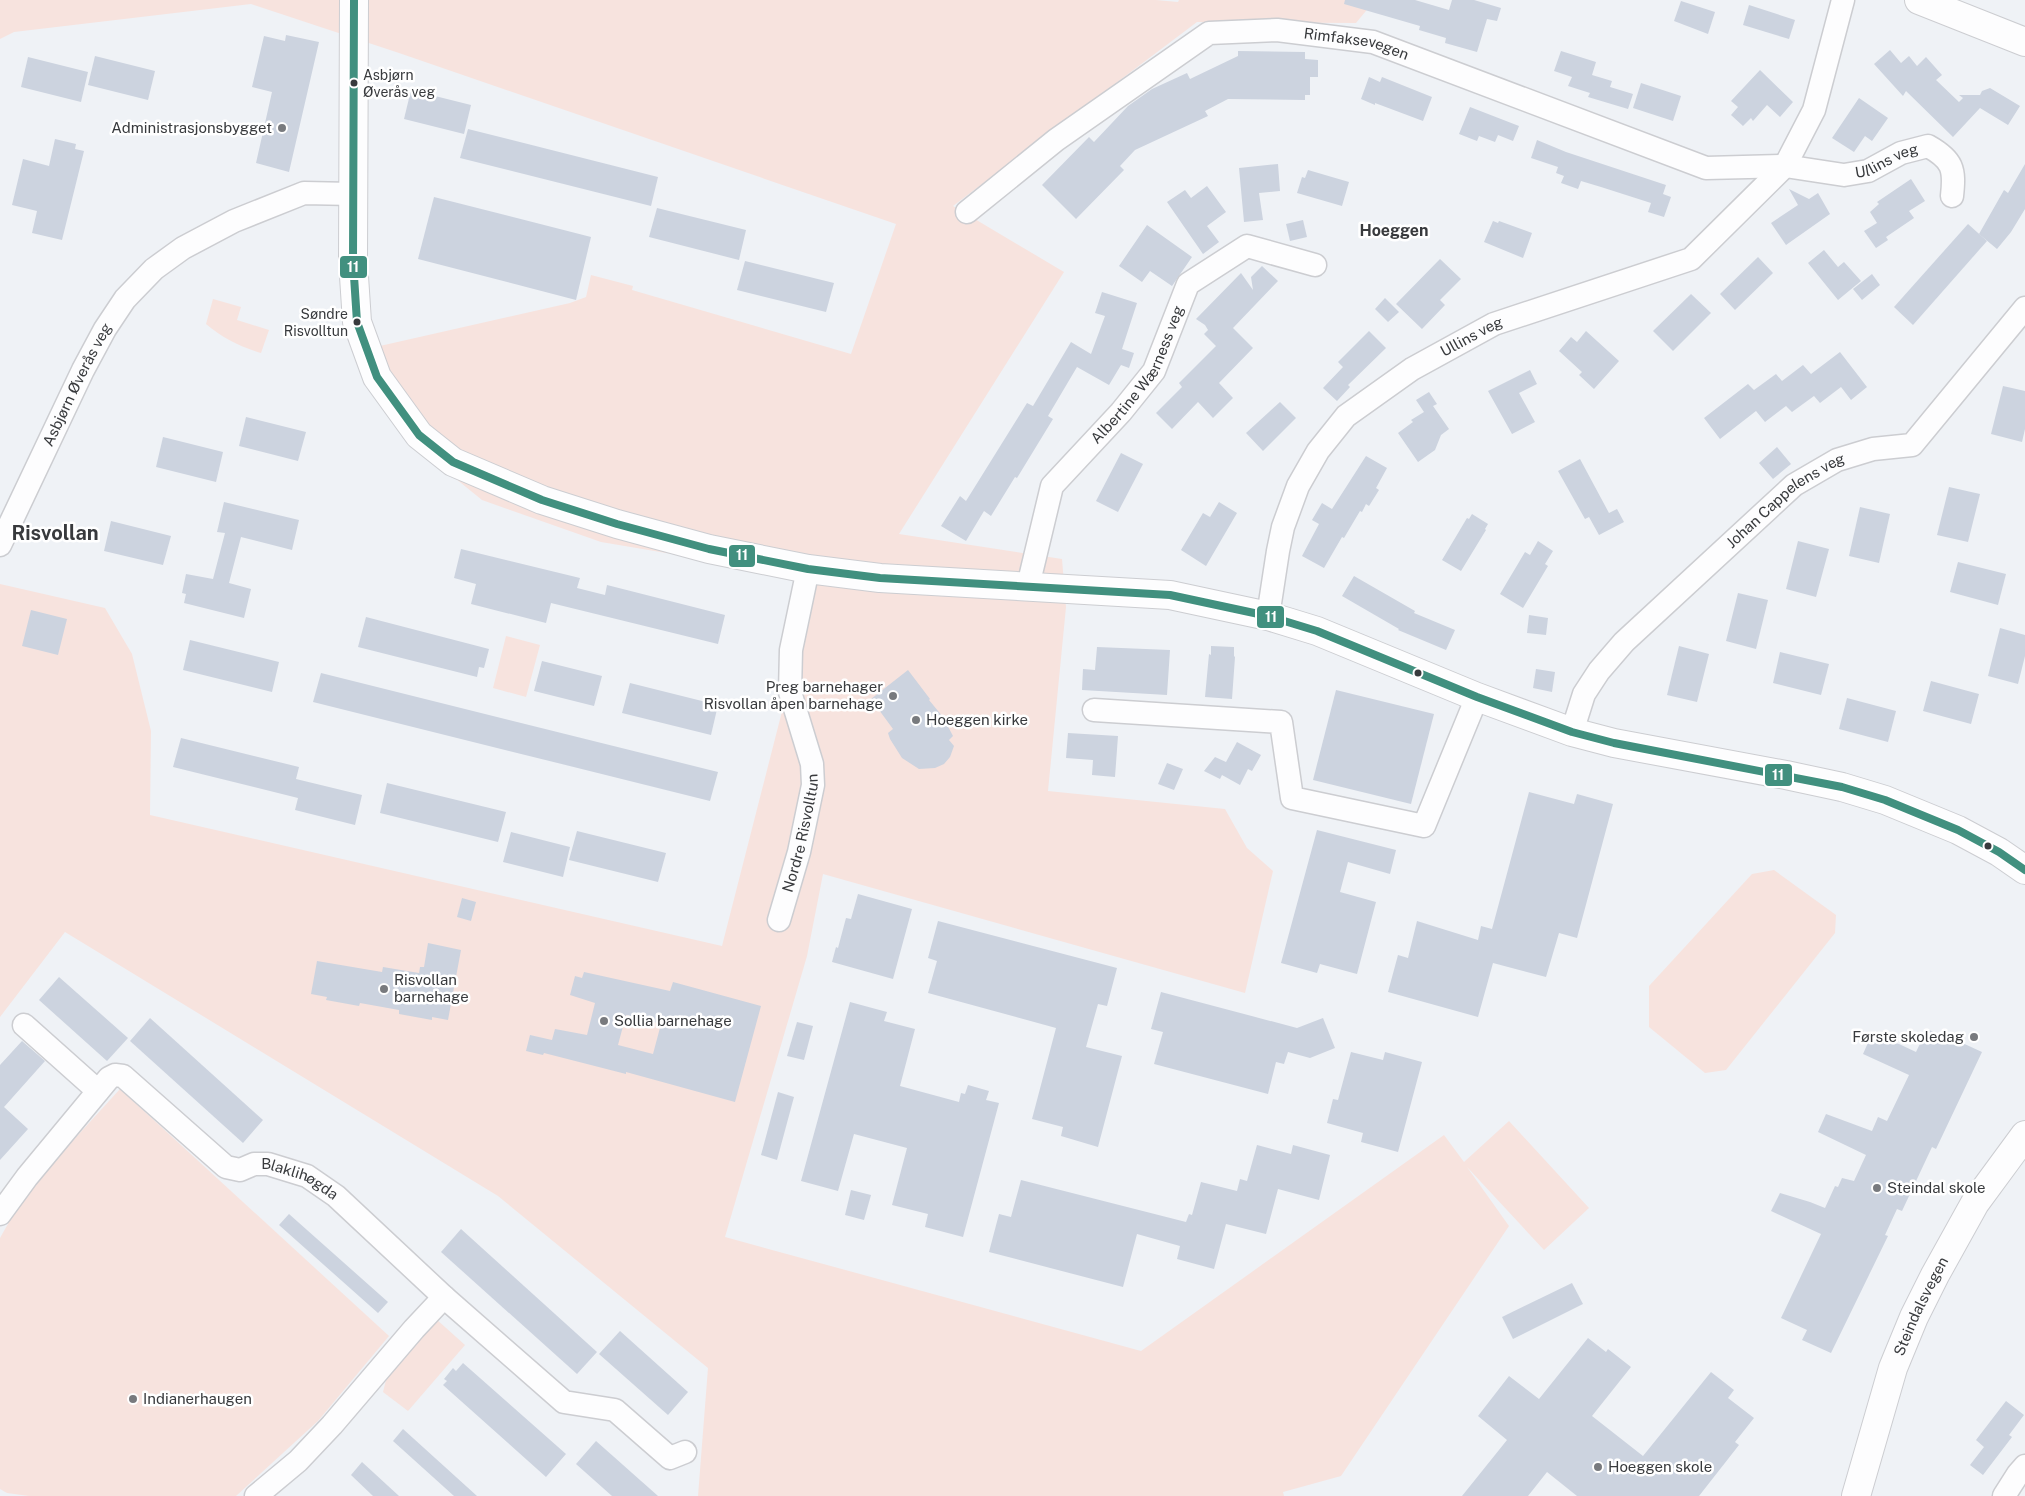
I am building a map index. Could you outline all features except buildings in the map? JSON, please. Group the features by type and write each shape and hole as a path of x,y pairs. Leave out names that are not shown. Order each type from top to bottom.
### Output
{"street":[{"path":"354,0 353,261 357,322 377,377 418,435 453,462 542,500 678,541 808,569 880,578 1170,595 1268,616 1317,631 1477,697 1572,732 1614,743 1786,774 1842,787 1886,800 1958,830 1998,852 2025,870"},
{"name":"Ullins veg","path":"1268,616 1278,551 1298,486 1318,451 1346,416 1412,369 1494,324 1692,259 1785,166 1814,110 1843,0"},
{"path":"1920,0 2025,42"},
{"name":"Rimfaksevegen","path":"967,212 1056,140 1209,33 1277,30 1373,42 1706,168 1785,166"},
{"name":"Ullins veg","path":"1785,166 1844,175 1868,171 1901,153 1928,146 1947,159 1954,176 1952,196"},
{"name":"Asbjørn Øverås veg","path":"0,545 104,329 125,299 154,269 183,248 234,221 304,193 353,194"},
{"name":"Albertine Wærness veg","path":"1028,586 1052,486 1121,412 1154,371 1188,284 1247,246 1315,265"},
{"name":"Johan Cappelens veg","path":"1572,732 1584,694 1599,671 1624,642 1794,485 1837,460 1873,449 1912,445 2025,308"},
{"name":"Nordre Risvolltun","path":"779,920 800,852 813,785 812,764 790,692 791,650 808,569"},
{"path":"1094,710 1281,722 1292,798 1424,826 1477,697"},
{"path":"24,1025 98,1091"},
{"name":"Blaklihøgda","path":"0,1214 27,1177 98,1091 114,1075 123,1076 226,1168 240,1170 254,1164 268,1164 307,1176 336,1196 444,1297 564,1402 615,1410 670,1458 685,1452"},
{"name":"Steindalsvegen","path":"1856,1496 1893,1368 1914,1317 1975,1203 2003,1162 2025,1135"},
{"path":"256,1496 298,1461 332,1426 444,1297"},
{"path":"2004,1496 2025,1466"}],"shaded area":[{"path":"0,0 1156,0 1178,2 1179,0 1375,0 1356,23 1197,22 953,206 1064,272 899,534 1062,559 1066,607 1048,791 1225,809 1247,848 1273,871 1245,993 823,874 807,956 725,1237 1141,1351 1444,1135 1464,1162 1509,1121 1589,1208 1544,1250 1467,1167 1509,1226 1341,1476 1283,1492 1284,1496 698,1496 708,1368 498,1196 65,932 0,1017 0,584 105,608 132,654 151,731 150,815 722,946 788,688 803,576 601,542 482,500 413,444 371,348 570,303 586,297 591,275 633,286 632,290 851,354 896,224 251,4 14,32 0,39"},
{"path":"213,299 241,307 237,320 269,330 261,353 232,342 206,324"},
{"path":"506,636 540,645 526,697 493,688"},
{"path":"1774,870 1836,915 1835,933 1726,1070 1705,1073 1649,1027 1649,986 1752,874"},
{"path":"120,1089 389,1336 318,1421 236,1496 29,1496 7,1493 0,1489 0,1238 26,1192"},
{"path":"436,1319 465,1345 408,1411 383,1392 388,1372"}],"transit line":[{"name":"11","path":"354,0 353,261 357,322 377,377 419,435 453,462 542,500 617,524 709,549 808,569 880,578 1170,595 1268,616 1317,631 1477,697 1572,732 1614,743 1842,787 1885,800 1958,830 1999,852 2025,870"}],"place":[{"name":"Asbjørn Øverås veg","path":"354,83"},
{"name":"Administrasjonsbygget","path":"282,128"},
{"name":"Søndre Risvolltun","path":"357,322"},
{"name":"Preg barnehager Risvollan åpen barnehage","path":"893,696"},
{"name":"Hoeggen kirke","path":"916,720"},
{"name":"Risvollan barnehage","path":"384,989"},
{"name":"Sollia barnehage","path":"604,1021"},
{"name":"Første skoledag","path":"1974,1037"},
{"name":"Steindal skole","path":"1877,1188"},
{"name":"Indianerhaugen","path":"133,1399"},
{"name":"Hoeggen skole","path":"1598,1467"}],"district":[{"name":"Hoeggen","path":"1394,230"},
{"name":"Risvollan","path":"55,533"}]}
